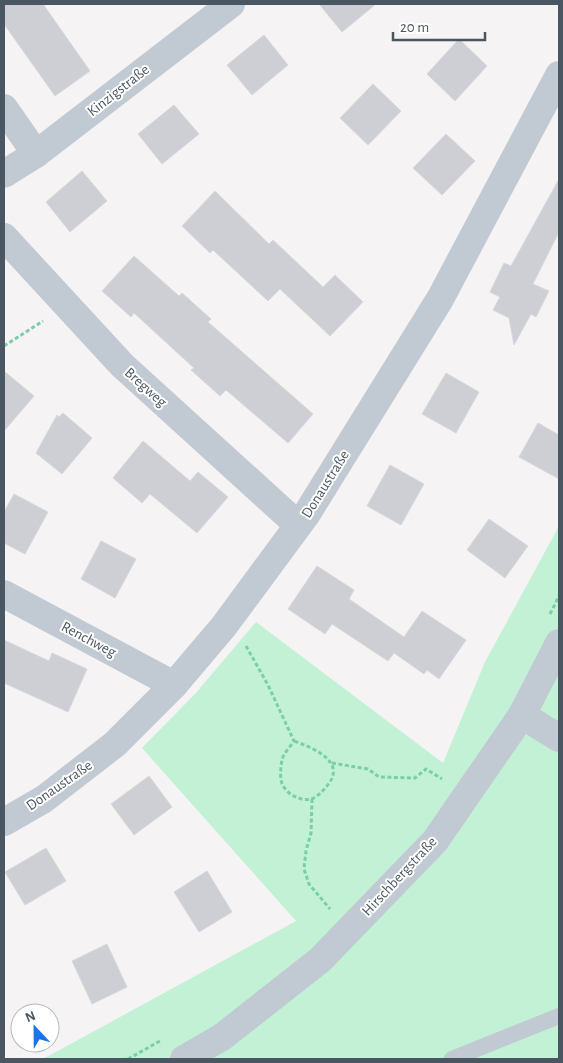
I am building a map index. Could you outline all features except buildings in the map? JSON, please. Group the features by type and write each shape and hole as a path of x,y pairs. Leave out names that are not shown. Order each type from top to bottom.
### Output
{"street":[{"name":"Kinzigstraße","path":"4,174 36,154 231,4"},
{"name":"Donaustraße","path":"4,822 44,800 115,744 174,685 224,626 298,525 440,299 559,75"},
{"path":"4,108 36,154"},
{"name":"Bregweg","path":"4,237 122,365 298,525"},
{"name":"Renchweg","path":"4,594 174,685"},
{"name":"Hirschbergstraße","path":"184,1059 222,1037 320,960 435,841 522,715 552,633"},
{"path":"522,715 559,738"}],"lane":[{"path":"452,1059 559,1016"}],"path":[{"path":"4,346 67,306"},
{"path":"552,633 559,596"},
{"path":"242,639 268,684 294,740 317,749 332,763 368,768 379,777 415,778 426,769 447,783"},
{"path":"294,740 282,759 281,780 284,788 294,796 302,800 312,799 320,794 329,785 333,774 332,763"},
{"path":"312,799 311,833 304,869 309,884 332,910 324,916"},
{"path":"128,1059 163,1040"}],"green space":[{"path":"559,526 559,1059 43,1059 54,1053 60,1053 60,1050 296,921 142,748 195,694 256,622 443,763 485,662"}]}
